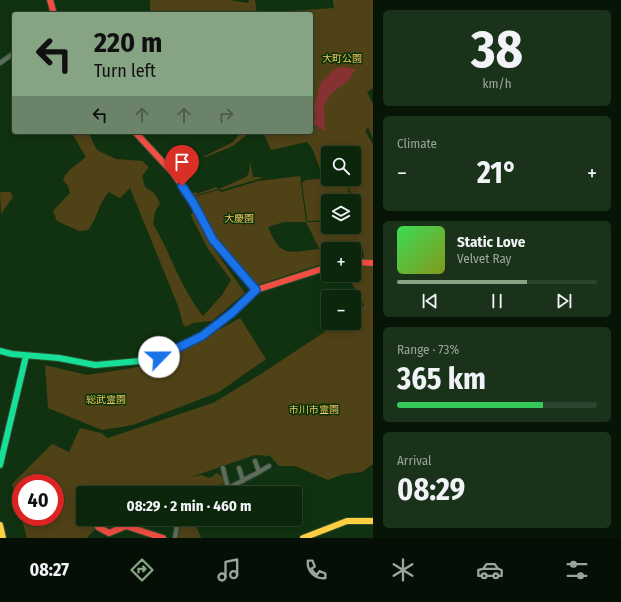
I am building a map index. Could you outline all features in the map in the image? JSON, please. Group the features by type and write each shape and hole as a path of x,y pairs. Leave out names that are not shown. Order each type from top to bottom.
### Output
{"street":[{"path":"50,0 52,12"},
{"path":"0,63 12,54"},
{"path":"137,134 172,172 191,198 213,240 256,290"},
{"path":"361,262 373,263"},
{"path":"0,351 26,356 59,358 94,366 151,360 186,346 202,336 232,313 256,290 321,269"},
{"path":"0,465 26,356"},
{"path":"256,461 259,472"},
{"path":"232,486 269,466"},
{"path":"223,468 228,486"},
{"path":"239,468 243,481"},
{"path":"303,538 347,521 373,521"},
{"path":"0,525 3,538"},
{"path":"98,527 109,533 119,527 130,525 143,533 163,538"},
{"path":"175,538 177,526"}],"green space":[{"path":"150,0 229,0 248,3 249,0 255,0 257,12 150,12"},
{"name":"市川市霊園","path":"333,0 373,0 373,88 367,92 373,104 373,139 368,127 365,131 373,144 373,464 362,472 344,474 328,480 295,466 279,466 270,456 255,455 191,477 201,475 210,478 217,473 225,479 226,484 216,486 76,486 76,526 98,526 87,538 27,538 24,526 64,526 64,474 22,474 52,444 69,452 80,428 101,433 108,438 213,403 261,374 327,330 361,330 361,307 364,305 361,300 361,290 356,290 351,282 361,282 361,266 365,266 361,242 321,242 321,252 306,222 321,222 321,234 361,234 361,194 351,194 348,186 361,186 361,146 321,146 321,171 313,150 307,142 271,150 264,134 313,134 313,12 289,12 334,8"},
{"path":"72,134 89,134 97,150 116,159 142,161 149,167 142,176 145,187 154,193 160,203 155,212 153,224 182,283 195,306 203,316 222,295 231,280 208,249 191,216 193,211 209,242 245,293 212,321 193,323 186,327 183,324 178,306 130,188 120,198 109,192 105,196 94,221 88,230 79,231 57,221 53,211 70,193 68,186 63,180 70,170 86,157"},
{"path":"239,134 248,134 233,146 203,157 233,142"},
{"path":"250,161 253,177 262,178 222,190 218,189 194,196 192,194 196,192 197,194 216,187 219,189 246,177 249,173"},
{"name":"大慶園","path":"300,176 306,222 284,222 268,227 277,244 282,249 293,252 319,249 321,254 321,264 257,285 215,239 194,197 218,190 222,192 258,181"},
{"path":"321,179 321,186 347,186 349,194 321,194 321,220 307,221 302,183 306,180"},
{"path":"0,192 10,192 13,197 1,214"},
{"name":"総武霊園","path":"240,318 266,359 219,392 133,425 102,430 48,408 45,365 87,375 133,368 164,360"},
{"path":"180,526 196,526 201,538 178,538"}],"shaded area":[{"path":"343,67 356,69 347,82 333,92 324,106 325,131 313,123 313,117 317,115 313,114 313,106 320,84 334,69"}],"traffic: fast":[{"path":"0,351 12,354 59,358 95,365 151,360 181,348"},
{"path":"0,465 26,356"}],"traffic: slow":[{"path":"303,538 347,521 373,521"},
{"path":"0,525 3,538"}],"traffic: jam":[{"path":"50,0 53,12"},
{"path":"137,134 172,172 191,198 213,240 256,290"},
{"path":"361,262 373,263"},
{"path":"181,348 202,336 232,313 256,290 321,269"},
{"path":"98,527 109,533 126,526 163,538"}],"route":[{"path":"159,357 195,341 232,313 252,292 256,290 213,240 191,198 182,186"}],"park label":[{"name":"大町公園","path":"342,59"}]}
